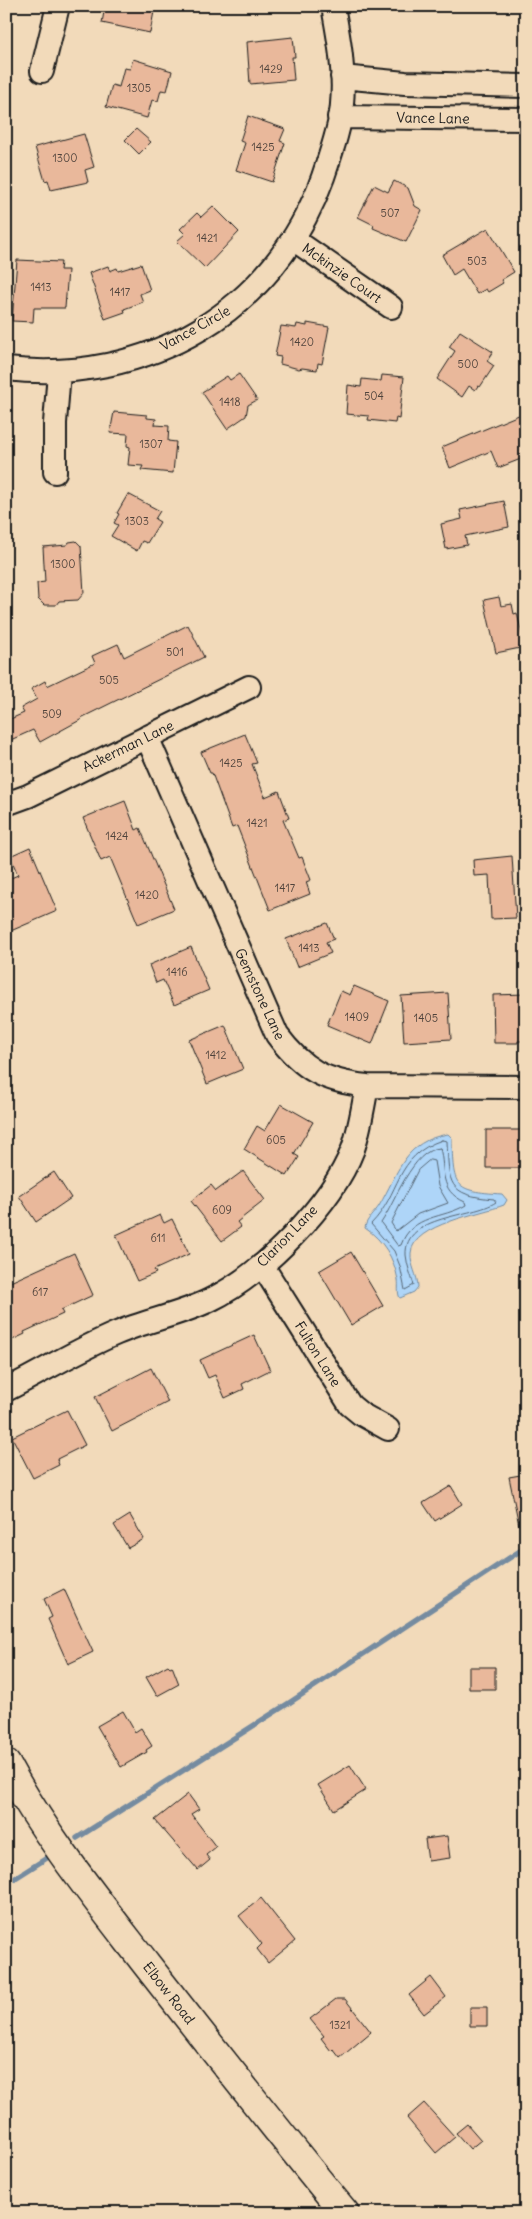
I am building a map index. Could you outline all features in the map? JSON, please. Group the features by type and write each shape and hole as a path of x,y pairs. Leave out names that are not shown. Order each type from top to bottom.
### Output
{"street":[{"path":"42,71 58,6"},
{"name":"Vance Circle","path":"6,368 59,372 131,359 167,346 202,328 234,308 265,278 293,239 314,201 330,158 340,118 342,105 342,53 333,6"},
{"path":"342,77 405,83 526,86"},
{"name":"Vance Lane","path":"340,118 526,119"},
{"name":"Mckinzie Court","path":"293,239 391,307"},
{"path":"55,472 54,423 59,372"},
{"name":"Ackerman Lane","path":"6,804 28,796 249,687"},
{"name":"Gemstone Lane","path":"147,737 277,1035 292,1055 310,1070 325,1078 341,1083 367,1086 526,1087"},
{"name":"Clarion Lane","path":"6,1390 116,1334 212,1300 262,1265 301,1226 332,1188 344,1168 360,1125 367,1086"},
{"name":"Fulton Lane","path":"262,1265 350,1405 361,1414 388,1429"},
{"name":"Elbow Road","path":"6,1764 33,1810 75,1872 257,2106 345,2213"}],"water":[{"path":"448,1134 452,1138 453,1167 459,1183 465,1188 474,1191 502,1194 507,1200 504,1205 435,1227 423,1235 415,1243 411,1253 418,1287 414,1292 400,1298 396,1272 391,1257 377,1238 365,1228 404,1160 421,1143"}],"building":[{"path":"105,6 155,6 150,33 102,23"},
{"path":"293,37 295,57 292,57 294,80 250,84 247,42"},
{"path":"133,59 172,71 167,91 161,90 158,101 152,100 147,118 106,107 112,85 119,87 124,68 130,69"},
{"path":"248,116 285,129 280,141 285,143 272,182 236,170 245,143 240,141"},
{"path":"136,129 151,142 139,154 125,140"},
{"path":"84,134 94,167 85,170 88,182 51,190 48,180 45,181 35,147"},
{"path":"394,181 408,188 415,206 422,210 406,242 373,228 374,225 358,217 374,185 388,192"},
{"path":"213,206 239,232 205,268 177,241 185,234 180,229 197,213 201,217"},
{"path":"488,228 514,272 501,280 503,283 488,292 486,289 477,294 462,269 453,275 442,255"},
{"path":"17,260 61,262 60,270 68,270 65,308 34,308 33,322 12,321"},
{"path":"141,264 150,290 140,294 143,302 124,309 125,312 105,319 89,273 108,266 110,271 117,268 118,271"},
{"path":"307,323 329,327 322,364 318,363 317,370 299,369 280,364 281,357 275,356 281,326 296,328 297,324 307,326"},
{"path":"460,331 493,352 487,361 494,366 480,387 478,386 475,390 469,386 462,397 437,379 455,351 449,347"},
{"path":"239,374 257,400 248,405 246,416 227,429 202,392 227,376 230,380"},
{"path":"382,375 404,377 399,419 396,418 395,423 368,420 369,416 346,414 348,385 361,387 362,379 381,381"},
{"path":"114,412 147,415 147,418 156,419 155,425 169,426 168,441 176,442 173,473 141,470 143,466 128,465 130,447 127,446 128,434 110,433"},
{"path":"526,412 526,457 498,468 491,451 450,468 442,447"},
{"path":"128,494 160,511 155,519 160,522 147,543 142,541 137,551 111,536 118,525 114,523 119,514 117,513"},
{"path":"504,501 509,527 465,536 467,545 446,549 441,524 462,519 460,510"},
{"path":"76,541 81,546 84,593 78,600 59,601 56,605 44,605 38,599 37,583 45,582 43,547 67,545 69,542"},
{"path":"499,597 501,606 512,604 514,614 517,613 525,647 496,653 484,600"},
{"path":"188,625 204,657 81,718 40,742 33,730 6,742 6,721 24,713 21,708 37,699 31,689 45,681 47,686 95,663 92,656 118,644 124,657"},
{"path":"245,734 257,763 252,764 265,797 279,791 289,818 283,820 299,858 302,857 311,880 306,882 310,894 270,910 237,826 232,828 212,773 210,773 201,752"},
{"path":"125,801 136,830 140,828 174,909 138,924 110,857 101,861 83,818"},
{"path":"30,847 57,911 6,933 6,898 12,896 6,880 18,875 10,856"},
{"path":"512,856 516,918 491,919 489,875 474,876 473,860"},
{"path":"327,923 334,939 326,942 331,953 297,967 286,939"},
{"path":"191,947 209,990 174,1005 163,980 156,983 149,965"},
{"path":"354,986 389,1001 372,1044 327,1025 341,991 350,995"},
{"path":"448,993 451,1039 404,1042 401,996"},
{"path":"526,994 526,1041 494,1043 493,995"},
{"path":"225,1025 243,1069 207,1084 189,1040"},
{"path":"281,1104 313,1122 294,1154 299,1157 287,1176 244,1149 257,1126 265,1131"},
{"path":"486,1130 526,1130 526,1168 486,1168"},
{"path":"243,1171 265,1200 237,1222 241,1227 222,1241 191,1201 211,1185 216,1191"},
{"path":"54,1172 71,1198 36,1222 19,1196"},
{"path":"160,1215 164,1223 172,1219 189,1254 154,1270 156,1273 137,1281 116,1235"},
{"path":"351,1252 383,1306 351,1325 319,1271"},
{"path":"74,1253 93,1295 61,1310 63,1314 24,1332 25,1334 6,1343 6,1284"},
{"path":"254,1335 270,1370 242,1384 244,1389 225,1398 215,1375 208,1378 200,1360"},
{"path":"151,1368 168,1402 112,1431 95,1397"},
{"path":"67,1410 85,1445 57,1459 59,1465 33,1478 12,1437"},
{"path":"526,1474 526,1524 519,1525 509,1477"},
{"path":"451,1486 462,1504 435,1521 423,1503"},
{"path":"130,1515 144,1539 128,1548 114,1525"},
{"path":"64,1589 93,1652 68,1664 48,1619 52,1617 44,1599"},
{"path":"168,1665 172,1666 179,1684 157,1696 146,1677"},
{"path":"469,1667 495,1667 495,1689 469,1689"},
{"path":"123,1711 135,1732 141,1728 152,1746 146,1750 147,1752 121,1767 97,1726"},
{"path":"350,1765 366,1790 334,1810 318,1785"},
{"path":"188,1794 199,1809 191,1814 216,1847 206,1855 210,1860 198,1870 155,1820"},
{"path":"447,1836 450,1858 428,1861 425,1839"},
{"path":"261,1898 295,1941 268,1963 257,1949 262,1944 239,1916"},
{"path":"431,1977 446,1997 424,2014 409,1995"},
{"path":"336,1999 345,1999 371,2032 340,2058 333,2049 331,2051 321,2038 324,2036 310,2019"},
{"path":"470,2007 487,2007 487,2026 470,2026"},
{"path":"424,2103 455,2137 436,2153 407,2118"},
{"path":"467,2124 481,2140 470,2149 456,2133"}],"waterway":[{"path":"77,1838 289,1703 526,1547"},
{"path":"6,1884 50,1856"}]}
